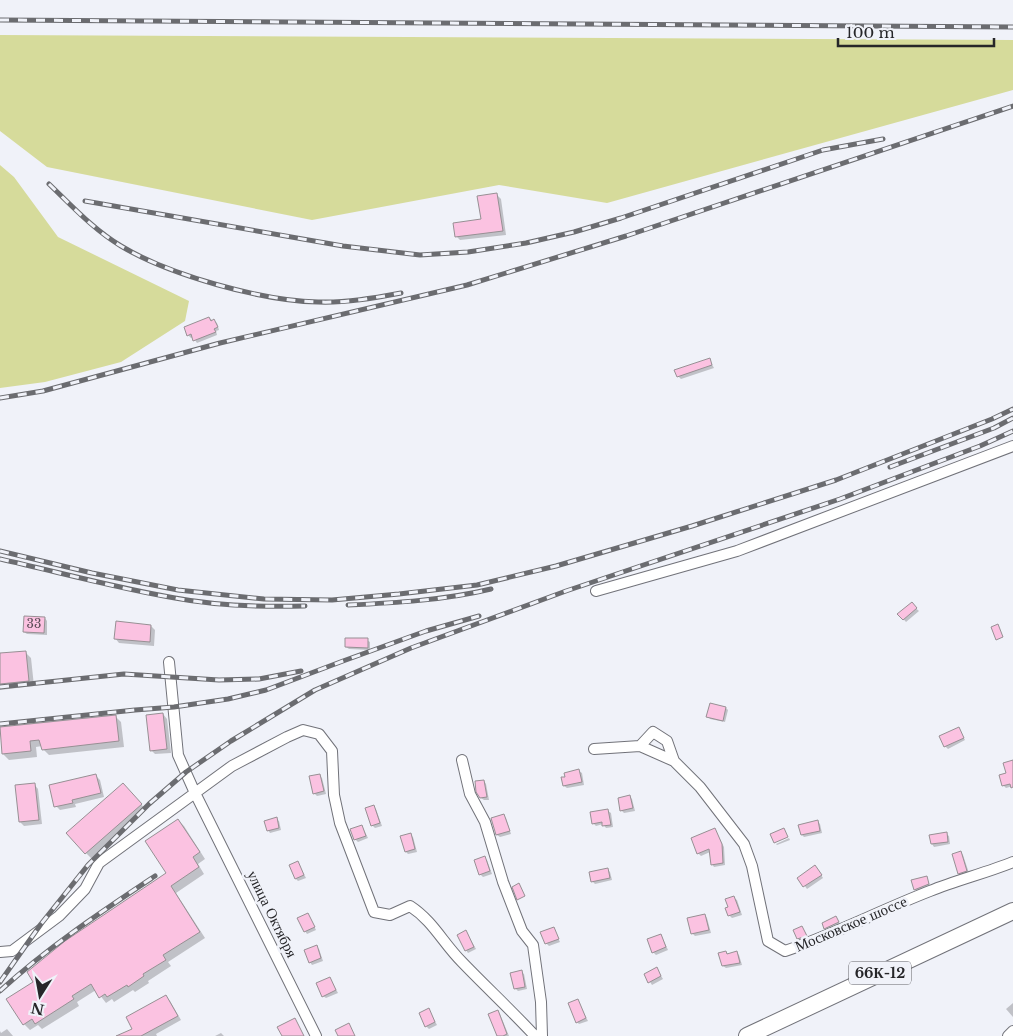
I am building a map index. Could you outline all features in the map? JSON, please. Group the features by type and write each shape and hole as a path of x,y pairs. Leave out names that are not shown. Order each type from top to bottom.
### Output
{"main road":[{"name":"66К-12","path":"747,1036 1013,911"}],"street":[{"path":"596,591 737,551 1013,446"},
{"name":"улица Октября","path":"169,662 178,755 201,806 316,1036"},
{"path":"0,952 12,951 59,916 85,889 100,863 195,792 232,766 287,736 303,730 320,734 332,751 334,795 340,823 374,912 390,915 410,906 424,915 460,961 535,1036"},
{"path":"640,746 653,732 667,741 674,761"},
{"name":"Московское шоссе","path":"594,749 640,746 674,761 700,788 744,844 752,866 768,942 785,952 814,942 930,891 1013,862"},
{"path":"462,760 470,794 485,822 503,882 522,931 533,945 541,1002 542,1036"},
{"path":"1008,1036 1013,1032"}],"green space":[{"path":"0,35 1013,40 1013,90 607,203 499,185 312,220 47,167 0,131"},
{"path":"0,165 14,177 58,237 189,301 185,321 121,362 45,382 0,388"}],"building":[{"path":"497,193 503,231 455,237 453,223 481,219 477,196"},
{"path":"209,317 211,321 214,319 218,327 214,329 216,332 193,341 191,334 187,336 184,327"},
{"path":"710,358 712,365 677,377 674,370"},
{"path":"912,602 917,608 903,620 897,614"},
{"path":"24,616 45,617 44,633 23,632"},
{"path":"116,621 151,625 150,642 114,639"},
{"path":"998,624 1003,637 996,640 991,627"},
{"path":"345,638 368,638 368,648 345,647"},
{"path":"26,651 29,681 0,684 0,653"},
{"path":"710,703 726,707 723,721 706,717"},
{"path":"163,713 167,749 150,751 146,715"},
{"path":"116,715 119,741 42,750 39,740 30,741 31,751 2,754 0,727"},
{"path":"959,727 964,738 944,747 939,736"},
{"path":"1013,760 1013,787 1011,788 1010,784 1002,786 999,775 1006,773 1003,763"},
{"path":"579,769 582,782 563,786 561,777 565,777 564,773"},
{"path":"96,774 101,793 72,800 73,803 54,807 49,785"},
{"path":"320,774 324,791 313,794 309,776"},
{"path":"484,780 487,797 480,798 476,792 475,781"},
{"path":"35,783 39,820 19,822 15,785"},
{"path":"123,783 142,804 85,854 66,833"},
{"path":"630,795 633,808 620,811 618,798"},
{"path":"374,805 380,823 371,826 365,808"},
{"path":"608,809 611,825 602,826 602,822 592,824 590,812"},
{"path":"504,814 510,831 496,835 491,818"},
{"path":"277,817 279,828 267,831 264,821"},
{"path":"178,819 200,852 193,857 199,867 171,886 200,932 163,955 166,960 143,974 144,976 128,987 127,985 107,997 105,994 99,998 91,984 72,996 74,999 35,1024 32,1019 23,1025 6,999 33,982 27,972 65,941 166,873 145,841"},
{"path":"818,820 820,831 801,835 798,825"},
{"path":"362,825 366,836 354,840 350,829"},
{"path":"715,828 722,844 723,863 711,865 709,849 697,854 691,838"},
{"path":"784,828 788,837 774,843 770,834"},
{"path":"947,832 948,842 931,844 929,835"},
{"path":"411,833 415,849 405,852 400,836"},
{"path":"961,851 967,871 958,874 952,854"},
{"path":"485,856 490,871 479,875 474,860"},
{"path":"298,861 304,875 295,879 289,865"},
{"path":"815,865 822,875 803,887 797,878"},
{"path":"608,868 610,878 591,882 589,872"},
{"path":"927,876 929,884 914,890 911,880"},
{"path":"519,883 525,896 517,900 512,887"},
{"path":"734,896 740,912 728,916 725,908 728,907 725,899"},
{"path":"308,913 315,927 304,932 297,918"},
{"path":"705,914 709,930 691,934 687,918"},
{"path":"836,916 839,922 824,929 822,923"},
{"path":"802,926 807,936 797,939 793,930"},
{"path":"554,927 559,939 545,944 540,932"},
{"path":"466,930 474,947 465,951 457,935"},
{"path":"661,934 666,947 652,953 647,939"},
{"path":"317,945 321,958 309,963 304,950"},
{"path":"726,951 727,954 737,951 740,963 722,966 718,953"},
{"path":"657,967 661,976 648,983 644,974"},
{"path":"522,970 525,987 514,989 510,973"},
{"path":"330,977 336,990 322,997 316,983"},
{"path":"166,995 178,1016 141,1036 116,1036 132,1029 126,1017"},
{"path":"578,999 586,1018 576,1023 568,1003"},
{"path":"429,1008 435,1022 425,1027 419,1013"},
{"path":"498,1010 507,1034 503,1036 497,1036 488,1014"},
{"path":"295,1018 304,1036 282,1036 277,1027"},
{"path":"349,1023 355,1036 338,1036 335,1030"}],"railway":[{"path":"0,20 1013,27"},
{"path":"0,398 43,391 220,343 467,285 626,236 1013,106"},
{"path":"85,201 343,246 420,255 468,252 526,243 574,232 823,150 883,139"},
{"path":"49,184 111,240 141,257 190,276 270,297 318,302 339,302 401,293"},
{"path":"0,551 92,573 178,590 264,599 332,600 477,585 556,566 692,526 836,480 1013,409"},
{"path":"890,467 994,428 1013,418"},
{"path":"0,982 41,924 88,865 149,804 186,772 231,741 315,690 411,648 566,591 840,499 980,446 1013,431"},
{"path":"0,559 131,590 191,601 240,605 305,606"},
{"path":"348,605 438,598 491,589"},
{"path":"0,724 174,707 228,699 266,690 426,631 479,616"},
{"path":"0,687 124,674 219,680 259,679 301,671"},
{"path":"0,991 56,945 155,876"}]}
